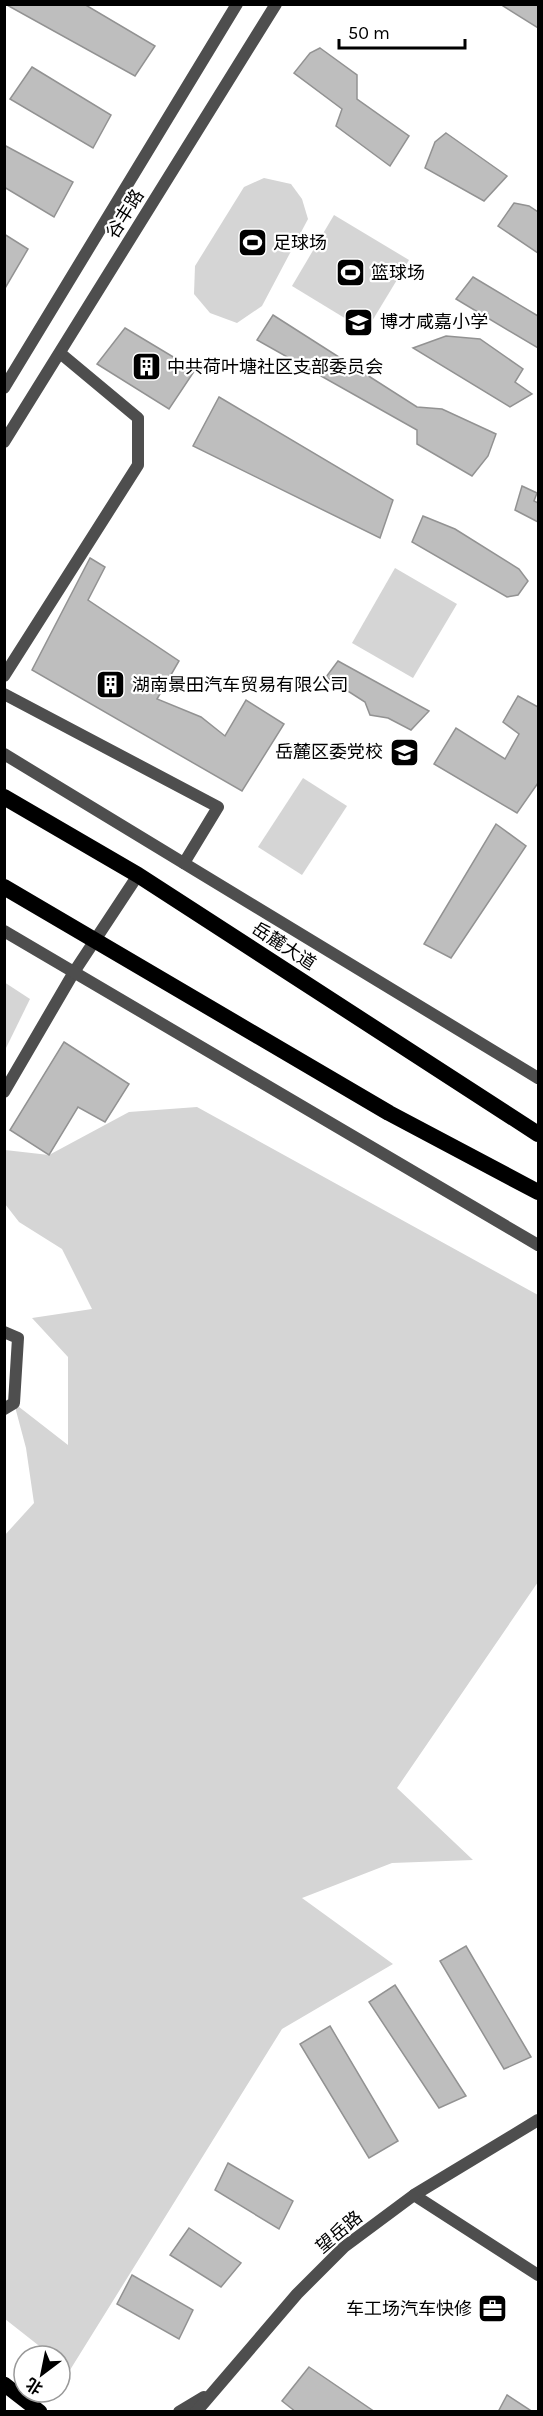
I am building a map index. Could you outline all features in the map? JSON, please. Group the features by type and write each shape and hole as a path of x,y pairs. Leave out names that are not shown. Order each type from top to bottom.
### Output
{"highway":[{"name":"岳麓大道","path":"4,797 138,875 538,1134"},
{"path":"4,887 389,1113 538,1192"}],"main road":[{"path":"4,2384 40,2412"}],"street":[{"name":"谷丰路","path":"4,388 237,4"},
{"name":"谷丰路","path":"4,442 276,4"},
{"path":"4,676 138,465 138,418 60,353"},
{"path":"4,694 218,807 184,863"},
{"path":"4,754 538,1077"},
{"path":"4,1092 8,1078 138,875"},
{"path":"4,931 538,1245"},
{"path":"4,1332 18,1338 14,1403 4,1409"},
{"name":"望岳路","path":"196,2412 208,2395 297,2294 344,2247 414,2195 538,2120"},
{"path":"414,2195 538,2276"},
{"path":"179,2412 208,2395"},
{"path":"203,2412 208,2395"}],"shaded area":[{"name":"足球场","path":"264,178 291,184 302,199 308,219 262,306 237,323 210,313 194,294 195,266 244,187"},
{"name":"篮球场","path":"334,215 409,260 366,331 292,286"},
{"path":"395,568 457,604 413,678 352,643"},
{"path":"303,778 347,806 302,875 258,847"},
{"path":"4,982 30,999 6,1048 4,1048"},
{"path":"197,1107 538,1295 538,1582 397,1788 473,1860 392,1863 302,1898 393,1964 282,2029 72,2367 72,2344 37,2344 5,2319 4,1536 34,1503 26,1448 14,1403 68,1445 68,1357 32,1318 92,1309 62,1249 19,1222 5,1204 5,1150 49,1155 129,1112"}],"building":[{"path":"5,4 84,4 155,46 135,76"},
{"path":"500,4 538,4 538,28"},
{"path":"320,48 357,75 357,99 409,136 390,166 336,126 342,109 294,73 310,53"},
{"path":"32,67 111,115 93,148 10,99"},
{"path":"446,133 507,176 484,201 425,168 435,142"},
{"path":"4,145 73,182 54,217 4,187"},
{"path":"514,203 529,206 538,212 538,253 498,226"},
{"path":"4,234 28,249 4,290"},
{"path":"473,277 538,316 538,348 456,299"},
{"path":"273,315 417,407 442,409 496,434 488,456 472,476 417,444 417,430 257,340"},
{"name":"中共荷叶塘社区支部委员会","path":"125,328 195,370 169,409 97,364"},
{"path":"446,336 480,339 523,369 515,382 532,394 510,407 413,348"},
{"path":"219,397 393,500 380,538 193,446"},
{"path":"522,486 537,493 534,501 538,503 538,522 515,510"},
{"path":"423,516 455,529 519,569 528,581 518,595 507,597 412,542"},
{"name":"湖南景田汽车贸易有限公司","path":"90,558 105,567 88,600 179,661 157,699 201,717 225,736 246,700 284,724 242,791 32,670"},
{"path":"338,661 429,711 411,730 388,718 370,715 365,702 326,677"},
{"path":"518,696 538,707 538,783 517,813 434,764 456,728 505,759 519,734 503,722"},
{"path":"496,824 526,846 451,958 424,944"},
{"path":"64,1042 129,1084 105,1122 78,1107 49,1155 10,1130"},
{"path":"466,1946 531,2057 504,2069 440,1961"},
{"path":"395,1985 466,2096 439,2108 369,2002"},
{"path":"330,2026 398,2141 369,2158 300,2044"},
{"path":"228,2163 293,2201 279,2229 215,2190"},
{"path":"189,2228 241,2263 221,2287 170,2255"},
{"path":"132,2275 193,2310 179,2339 117,2304"},
{"path":"309,2367 375,2412 296,2412 282,2401"},
{"path":"507,2395 533,2412 498,2412"}],"place":[{"name":"足球场","path":"252,243"},
{"name":"篮球场","path":"350,273"},
{"name":"博才咸嘉小学","path":"359,322"},
{"name":"中共荷叶塘社区支部委员会","path":"146,367"},
{"name":"湖南景田汽车贸易有限公司","path":"111,685"},
{"name":"岳麓区委党校","path":"404,752"},
{"name":"车工场汽车快修","path":"493,2309"}]}
